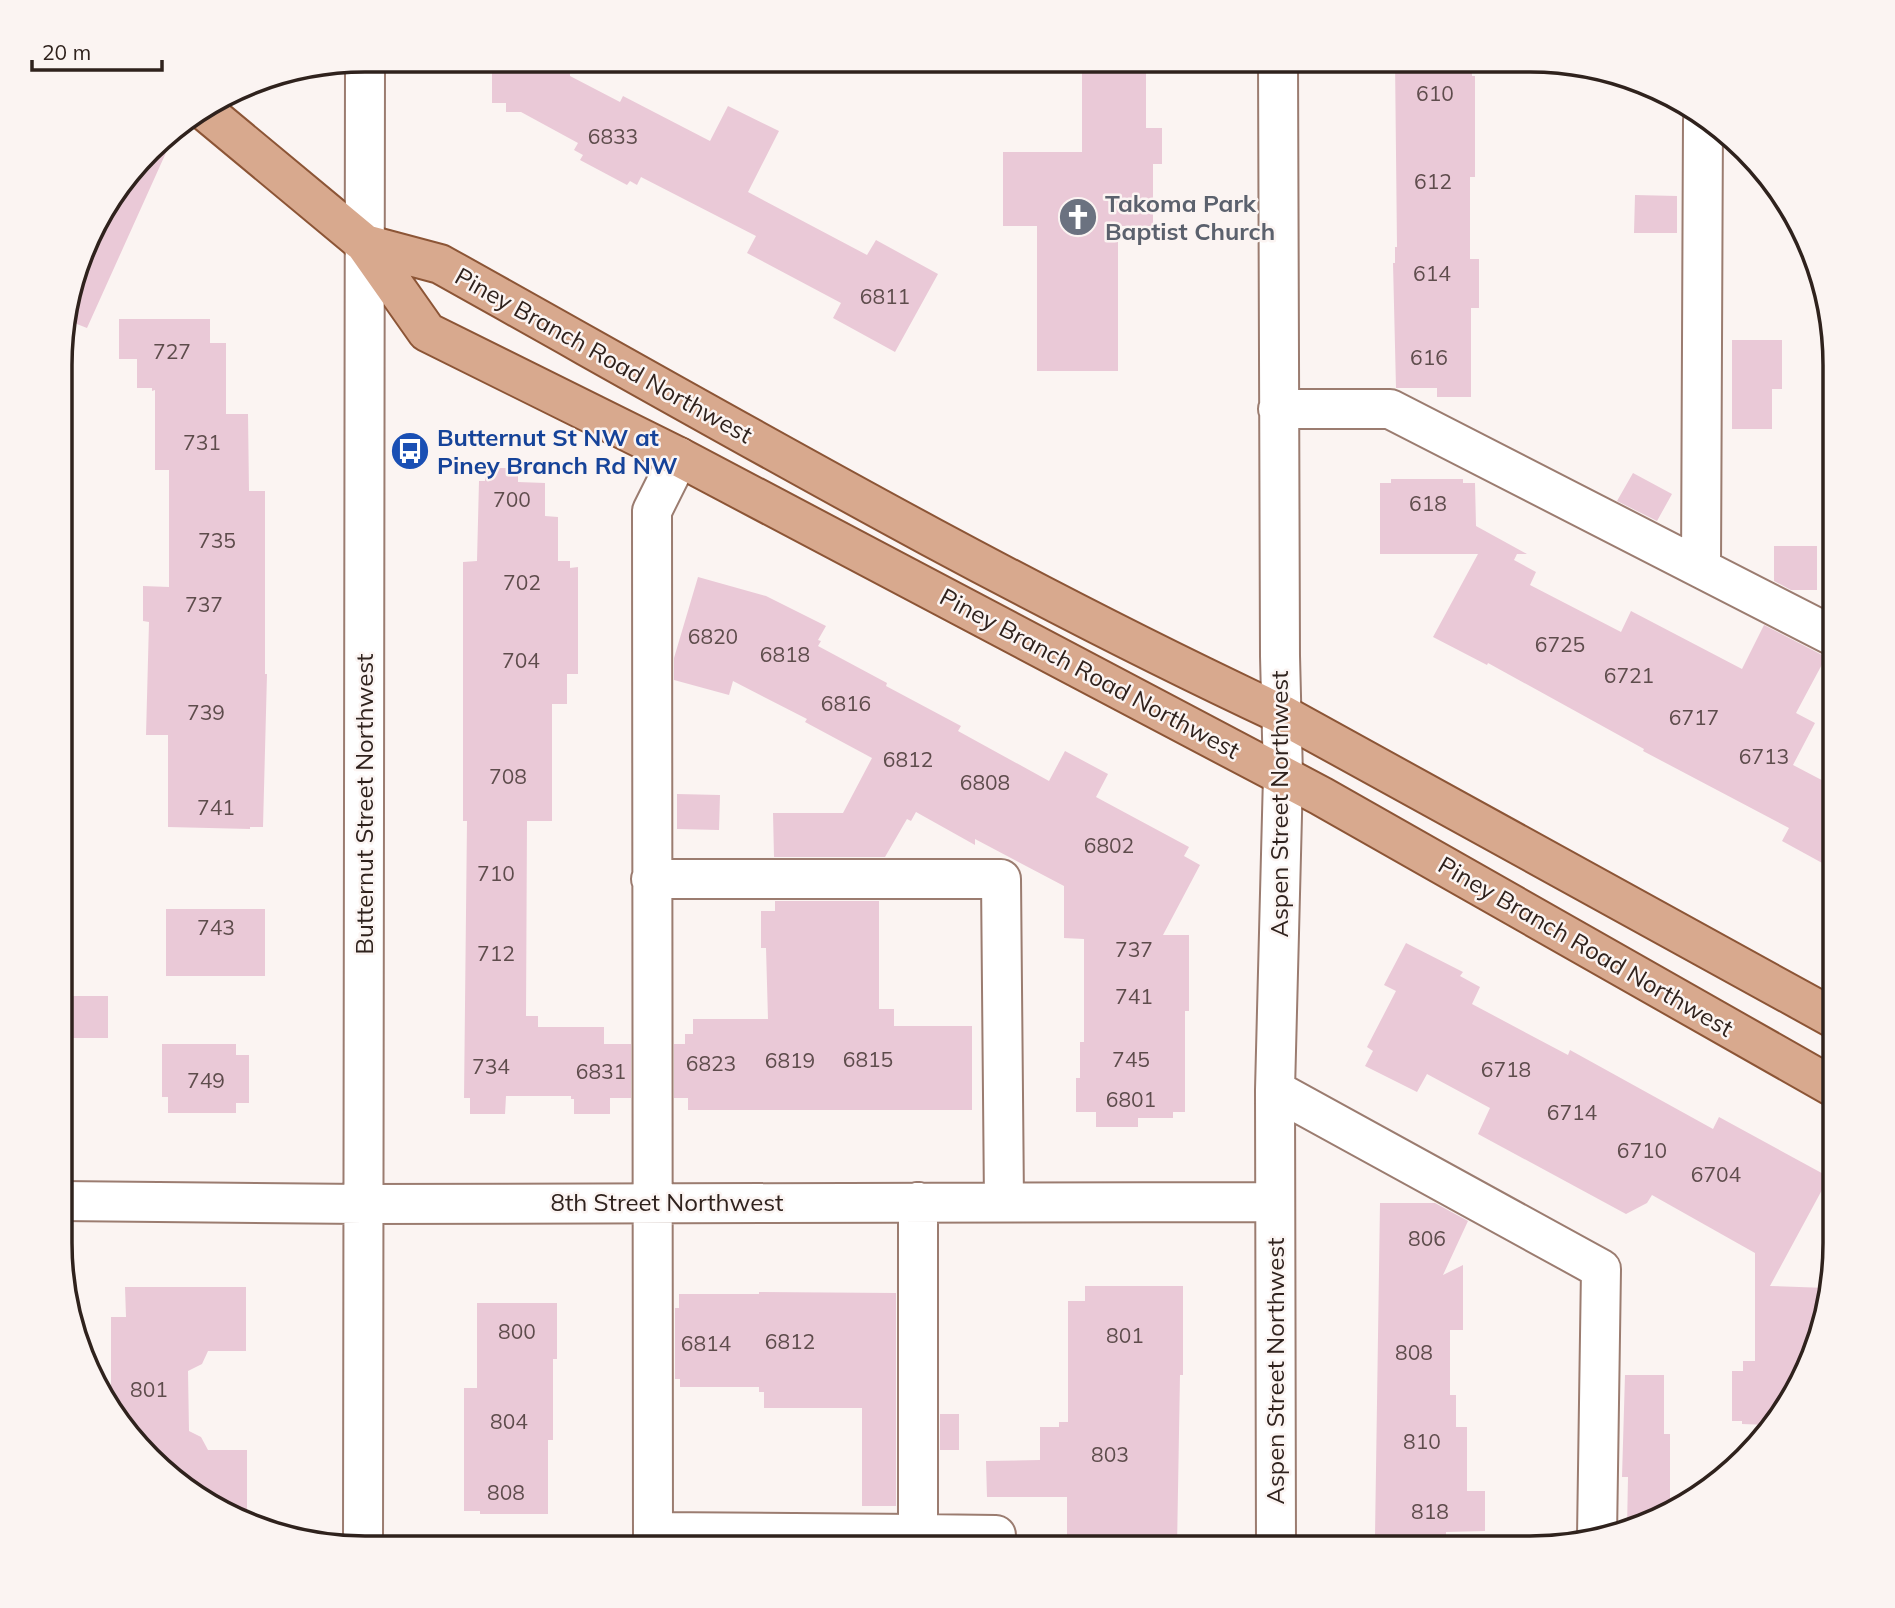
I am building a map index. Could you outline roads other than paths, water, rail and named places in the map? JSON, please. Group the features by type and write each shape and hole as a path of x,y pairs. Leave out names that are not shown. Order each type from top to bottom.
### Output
{"main road":[{"name":"Piney Branch Road Northwest","path":"211,116 365,244 427,332 679,457 1283,776 1823,1081"},
{"name":"Piney Branch Road Northwest","path":"365,244 440,264 955,550 1283,715 1823,1012"}],"street":[{"name":"Butternut Street Northwest","path":"363,1536 365,72"},
{"name":"Aspen Street Northwest","path":"1276,1536 1275,1090 1283,776 1278,409 1278,72"},
{"path":"1700,568 1703,128"},
{"path":"1278,409 1390,409 1823,631"},
{"path":"654,1536 652,511 679,457"},
{"path":"652,879 1001,879 1004,1202"},
{"path":"1275,1090 1601,1269 1597,1528"},
{"name":"8th Street Northwest","path":"72,1201 363,1204 1275,1202"},
{"path":"918,1202 918,1534"},
{"path":"830,1536 996,1536"}],"place":[{"name":"Takoma Park Baptist Church","path":"1078,217"},
{"name":"Butternut St NW at Piney Branch Rd NW","path":"410,451"}]}
